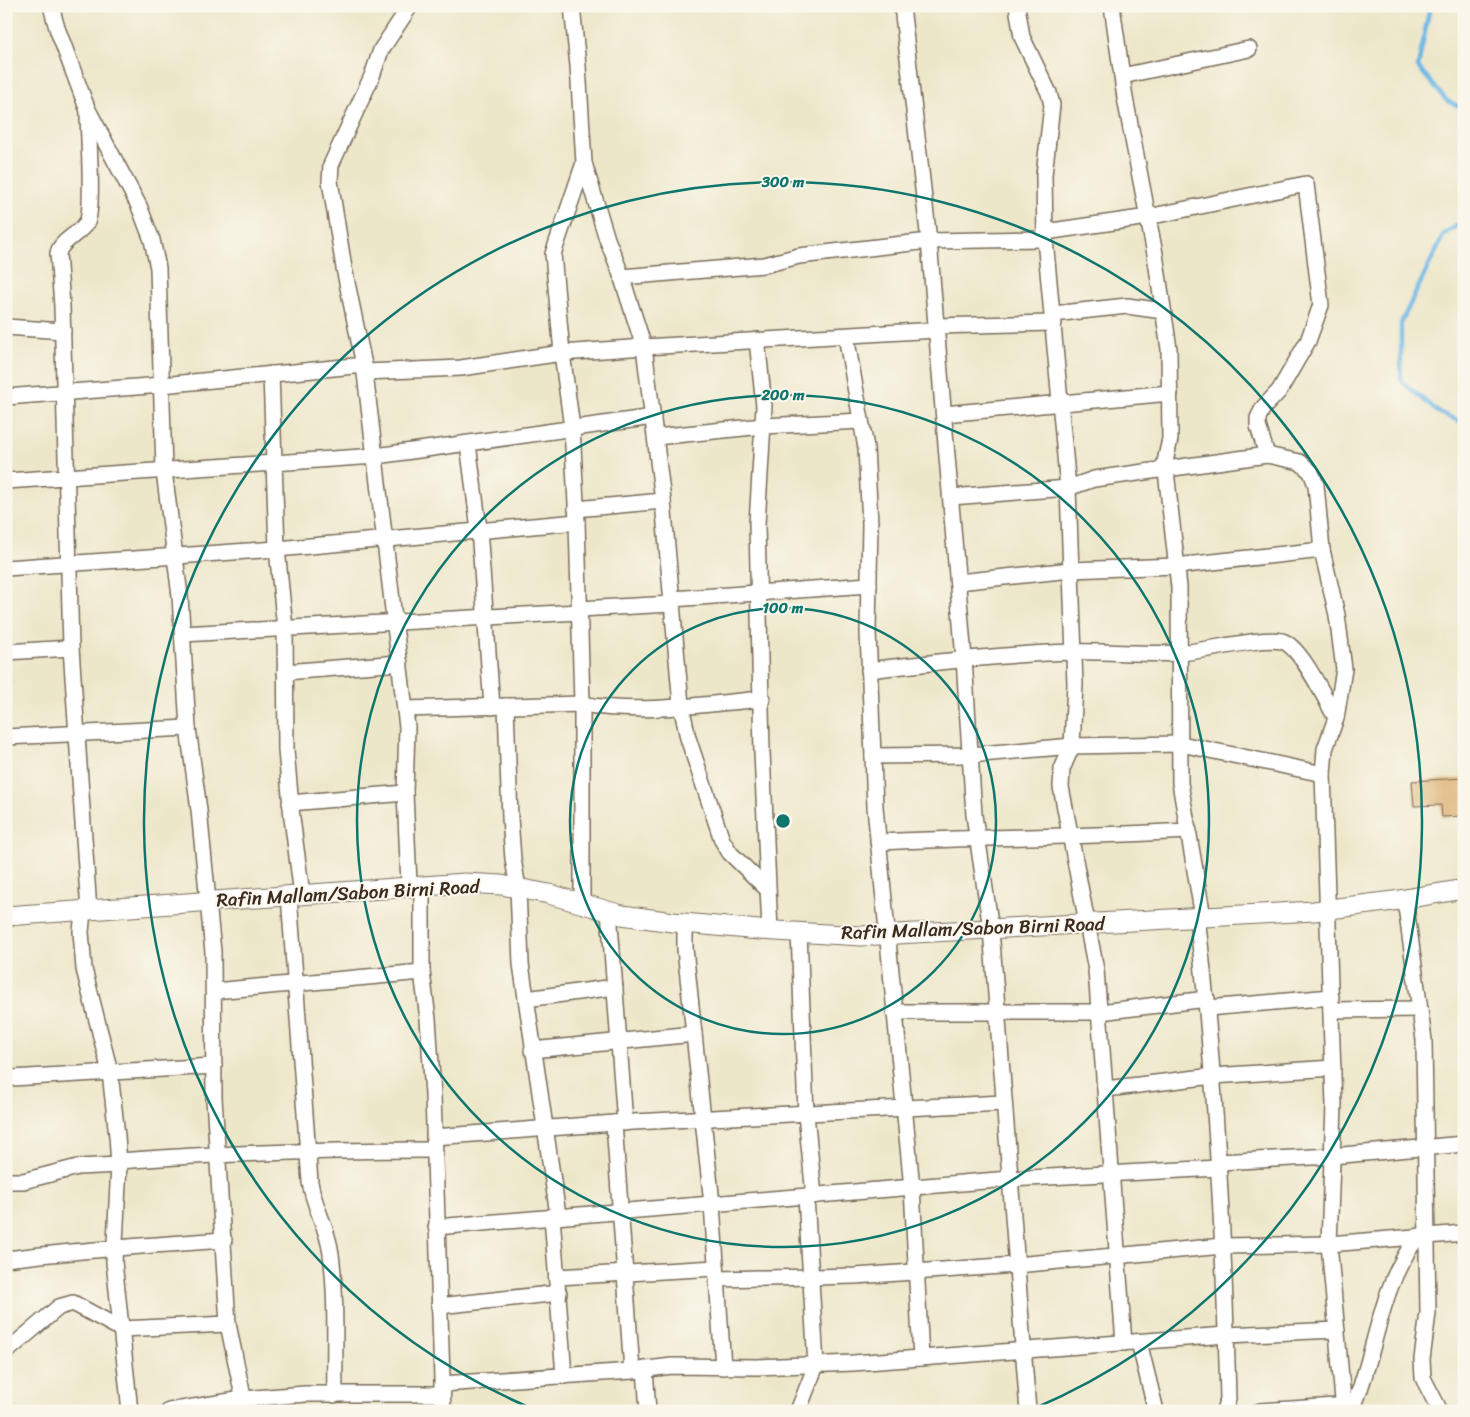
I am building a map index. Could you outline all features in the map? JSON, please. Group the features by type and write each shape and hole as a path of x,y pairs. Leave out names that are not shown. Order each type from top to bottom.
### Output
{"street":[{"path":"51,6 57,28 87,108 139,206 152,240 158,268 164,471 176,557 183,634 188,728 213,952 214,1066 228,1324 245,1405"},
{"path":"410,6 381,50 372,76 331,165 330,181 339,239 365,368 407,727 405,793 428,1019 443,1411"},
{"path":"572,6 584,163 606,239 622,277 644,347 656,437 681,705 688,738 722,840 730,853 768,890"},
{"path":"902,6 929,241 958,582 977,838 991,929 1028,1411"},
{"path":"1017,6 1022,37 1049,94 1052,105 1044,175 1045,235 1068,488 1075,684 1072,746 1062,769 1061,787 1089,924 1100,1012 1118,1255 1132,1343 1156,1411"},
{"path":"1112,6 1122,76 1148,217 1169,349 1170,440 1165,462 1176,566 1180,653 1180,783 1200,917 1213,1076 1219,1165 1226,1335 1228,1399 1224,1411"},
{"path":"1122,76 1249,49"},
{"path":"87,108 90,211 83,227 59,249 71,648 86,911 81,932 84,969 110,1072 119,1163 114,1249 130,1411"},
{"path":"582,903 582,704 576,516 572,428 562,354 554,247 584,163"},
{"path":"622,277 764,265 799,256 929,241 1045,235 1148,217 1306,184 1321,304 1308,341 1279,391 1263,408 1258,418 1258,426 1267,456"},
{"path":"6,398 271,374 365,368 461,368 562,354 644,347 846,336 1054,319 1127,306 1163,311"},
{"path":"6,327 62,331"},
{"path":"846,336 866,448 870,523 868,585 870,670 878,842 912,1188 921,1358"},
{"path":"757,340 764,406 757,524 770,931"},
{"path":"271,374 277,549 285,629 286,750 295,895 297,982 313,1202 325,1226 331,1254 336,1395"},
{"path":"944,414 1170,393"},
{"path":"6,481 376,456 653,417"},
{"path":"656,437 763,426 862,421"},
{"path":"468,444 479,530 486,618 499,707 512,851 518,888 522,964 532,1050 546,1127 555,1216 564,1376"},
{"path":"951,497 1068,488 1094,479 1166,471 1267,456 1300,462 1311,472 1316,485 1322,550 1337,615 1344,670 1336,718 1326,749 1323,774 1333,1068 1330,1244 1343,1408"},
{"path":"6,568 69,562 176,557 277,549 479,530 662,501"},
{"path":"958,582 1071,570 1176,566 1322,550"},
{"path":"183,634 486,618 868,585"},
{"path":"870,670 964,659 1074,652 1180,653 1268,641 1283,642 1292,647 1304,663 1336,718"},
{"path":"6,652 71,648"},
{"path":"285,672 400,663"},
{"path":"405,709 582,704 607,709 633,709 762,699"},
{"path":"6,737 188,728"},
{"path":"873,756 970,755 1072,746 1180,744 1323,774"},
{"path":"290,803 405,793"},
{"path":"878,842 977,838 1072,838 1188,831"},
{"name":"Rafin Mallam/Sabon Birni Road","path":"6,916 415,885 465,883 518,888 582,903 622,915 685,924 770,931 888,935 1328,909 1405,899 1464,888"},
{"path":"1405,899 1424,1040 1426,1147 1423,1236 1428,1313 1422,1359 1423,1378 1440,1411"},
{"path":"609,911 619,1041 620,1210 638,1370 648,1411"},
{"path":"685,924 694,1034 712,1204 723,1367"},
{"path":"798,1411 816,1364 810,1277 810,1196 799,932"},
{"path":"214,990 422,972"},
{"path":"526,999 615,987"},
{"path":"894,1012 1100,1012 1207,1004 1331,1004 1420,1009"},
{"path":"532,1050 694,1034"},
{"path":"6,1075 12,1078 214,1066"},
{"path":"1106,1089 1213,1076 1333,1068"},
{"path":"6,1181 23,1181 78,1167 218,1153 434,1144 546,1127 1003,1103"},
{"path":"436,1227 620,1210 1009,1179 1112,1174 1464,1144"},
{"path":"557,1277 716,1273 810,1277 855,1276 916,1270 1016,1265 1223,1246 1330,1244 1464,1233"},
{"path":"1260,1411 1343,1408 1351,1405 1356,1400 1386,1302 1404,1256 1423,1236"},
{"path":"6,1259 114,1249 142,1244 224,1240"},
{"path":"439,1306 559,1293"},
{"path":"6,1352 59,1307 69,1303 73,1303 122,1329 228,1324"},
{"path":"169,1411 245,1405 305,1394 336,1395 442,1389 672,1366 723,1367 816,1364 1024,1351 1226,1335 1337,1330"}],"building":[{"path":"1464,778 1464,816 1442,817 1441,805 1414,806 1412,781"}],"waterway":[{"path":"1430,6 1418,67 1447,101 1464,108"},
{"path":"1464,221 1444,234 1401,323 1401,381 1438,412 1464,423"}]}
